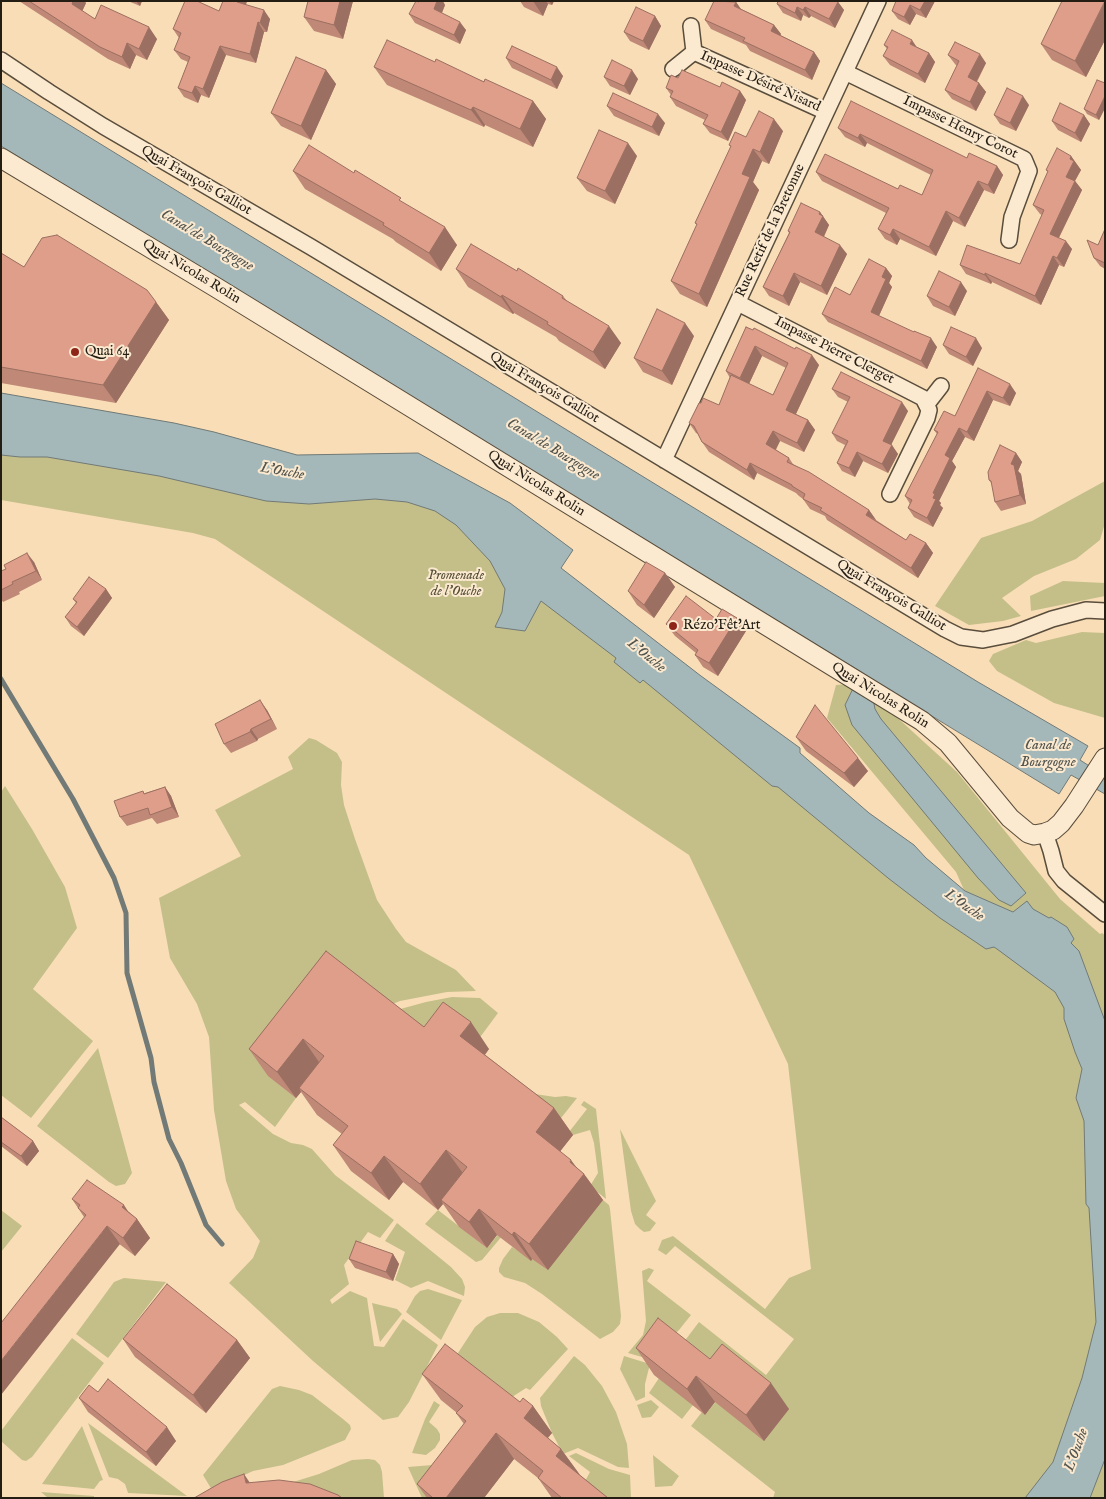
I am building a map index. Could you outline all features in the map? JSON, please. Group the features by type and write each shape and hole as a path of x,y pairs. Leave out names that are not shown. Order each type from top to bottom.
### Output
{"street":[{"name":"Rue Retif de la Bretonne","path":"664,460 878,1"},
{"name":"Impasse Désiré Nisard","path":"691,26 694,52"},
{"name":"Impasse Désiré Nisard","path":"672,69 694,52"},
{"name":"Impasse Désiré Nisard","path":"694,52 826,112"},
{"name":"Quai François Galliot","path":"1,60 103,126 311,247 961,637 983,640 1013,634 1052,619 1086,610 1105,611"},
{"name":"Impasse Henry Corot","path":"846,72 1024,159 1029,171 1012,217 1009,240"},
{"name":"Quai Nicolas Rolin","path":"1,158 217,288 922,721 948,743 1010,818 1023,830 1034,835 1045,834"},
{"name":"Impasse Pierre Clerget","path":"738,303 916,393 927,404"},
{"path":"890,494 927,418 929,410 927,404 942,386"},
{"path":"1105,758 1061,823 1045,834 1056,871 1105,914"}],"green space":[{"name":"Promenade de l'Ouche","path":"1,393 174,423 297,455 418,453 510,503 573,550 561,568 701,676 800,748 800,753 869,813 914,845 926,858 964,890 956,872 827,718 836,685 850,684 879,701 957,772 1060,899 1100,934 1105,935 1105,1498 773,1498 775,1492 691,1426 702,1412 705,1415 726,1389 680,1347 699,1322 766,1375 794,1339 675,1246 666,1255 658,1250 662,1240 673,1236 765,1309 789,1278 811,1269 788,1064 689,855 215,539 193,533 1,500"},
{"path":"1105,481 1105,523 1100,540 1076,559 1034,576 1002,598 1021,616 1003,621 969,625 935,606 981,538 1032,521"},
{"path":"1063,581 1105,583 1105,596 1031,611 1030,596"},
{"path":"1082,632 1105,633 1105,718 1054,703 997,671 989,661 993,654 1026,640 1036,643"},
{"path":"309,738 316,740 337,753 342,762 341,785 344,805 377,900 396,929 406,942 456,970 476,991 447,992 400,1001 380,1009 344,977 296,1098 275,1127 245,1102 239,1105 273,1134 291,1143 312,1149 335,1175 394,1220 380,1238 368,1232 344,1265 349,1284 330,1300 332,1304 350,1291 367,1298 374,1346 384,1347 403,1319 438,1345 409,1402 398,1417 383,1420 313,1361 229,1283 253,1258 260,1241 236,1209 226,1181 214,1110 209,1037 197,1004 170,958 159,898 241,856 215,810 293,769 288,757"},
{"path":"5,786 65,887 77,928 33,989 93,1041 31,1118 1,1095 1,792"},
{"path":"452,997 480,998 498,1013 478,1040 442,1053 393,1011 426,1002"},
{"path":"98,1048 132,1173 125,1184 116,1186 37,1126"},
{"path":"535,1094 555,1097 577,1098 557,1123"},
{"path":"584,1101 596,1109 606,1199 590,1186 598,1173 594,1143 590,1130 573,1135 569,1132 587,1109 581,1105"},
{"path":"620,1129 656,1201 646,1215 656,1223 650,1231 644,1232 635,1224 631,1211"},
{"path":"603,1200 609,1205 610,1209 621,1316 620,1324 613,1332 600,1339 525,1283 504,1277 499,1272 499,1268 512,1247 532,1259"},
{"path":"1,1210 22,1226 1,1252"},
{"path":"438,1210 487,1248 505,1226 508,1229 482,1260 476,1262 425,1224"},
{"path":"397,1223 451,1267 462,1279 465,1287 464,1296 428,1281 411,1288 395,1280 405,1252 385,1241"},
{"path":"649,1268 654,1270 647,1281 691,1315 665,1344 656,1361 628,1353 643,1335 646,1321 642,1271"},
{"path":"124,1278 166,1282 108,1358 76,1334 114,1282"},
{"path":"428,1289 462,1300 441,1340 406,1312 415,1296 420,1291"},
{"path":"372,1303 397,1309 402,1314 380,1342"},
{"path":"500,1313 518,1313 539,1322 568,1349 530,1390 526,1388 509,1399 456,1356 475,1327 487,1317"},
{"path":"72,1338 104,1363 32,1457 26,1461 22,1460 1,1441 1,1431"},
{"path":"574,1356 585,1365 602,1386 616,1412 627,1444 629,1468 618,1467 578,1448 563,1454 552,1433 541,1406 540,1398"},
{"path":"624,1356 650,1364 645,1384 645,1397 636,1401 620,1369"},
{"path":"659,1378 693,1405 682,1419 649,1393"},
{"path":"280,1386 312,1395 343,1419 350,1425 351,1429 345,1440 283,1465 253,1471 212,1490 203,1475 272,1389"},
{"path":"651,1400 659,1407 651,1417 642,1418 637,1405"},
{"path":"434,1401 440,1405 429,1422 437,1429 440,1434 440,1440 435,1448 426,1455 412,1453 425,1419"},
{"path":"88,1423 187,1496 128,1493 125,1484 118,1479 109,1477"},
{"path":"82,1426 103,1480 94,1489 42,1484"},
{"path":"576,1453 609,1469 630,1475 631,1498 602,1498 584,1483 590,1472 569,1456"},
{"path":"653,1455 679,1476 672,1486 655,1487"},
{"path":"352,1460 375,1460 380,1465 384,1498 282,1498 290,1483 319,1474"},
{"path":"457,1463 446,1498 422,1498 408,1467"},
{"path":"41,1492 94,1496 94,1498 48,1498"}],"water":[{"name":"Canal de Bourgogne","path":"1,83 978,682 1088,746 1080,760 1105,776 1105,794 1071,775 1059,794 883,686 873,698 875,709 881,719 1026,893 1011,906 999,900 978,878 852,725 845,705 861,672 1,146"},
{"name":"L'Ouche","path":"1,393 174,423 297,455 418,453 510,503 573,550 561,568 701,676 800,748 800,753 869,813 914,845 926,858 965,891 1013,912 1027,901 1033,909 1067,927 1074,939 1071,943 1079,951 1105,1021 1105,1459 1090,1498 1025,1498 1053,1462 1082,1378 1096,1322 1089,1208 1086,1204 1084,1121 1076,1098 1082,1069 1064,1019 1064,1008 1055,992 994,947 986,949 940,918 888,878 778,787 772,786 643,680 640,683 614,662 616,658 541,601 525,631 495,627 502,612 505,589 490,561 456,525 435,511 407,502 375,499 309,504 266,501 159,476 47,457 1,455"}],"building":[{"path":"29,1 73,1 72,4 95,19 101,5 149,27 139,49 127,43 122,57 100,47"},
{"path":"185,1 197,1 219,11 223,1 237,1 264,10 260,23 258,22 250,54 220,46 203,89 195,86 192,93 178,88 190,57 174,50 181,33 173,29"},
{"path":"308,1 340,1 334,25 304,17"},
{"path":"416,1 437,1 434,9 460,22 454,35 409,14"},
{"path":"714,1 736,2 734,6 774,25 771,31 814,52 805,70 743,41 745,38 705,20"},
{"path":"778,1 838,2 829,19 805,7 803,10 797,7 795,13 777,4"},
{"path":"896,1 925,1 920,10 910,5 904,17 892,11"},
{"path":"1062,1 1105,1 1075,61 1041,44"},
{"path":"636,7 655,16 643,41 624,32"},
{"path":"892,30 912,40 910,44 929,53 918,74 883,56 888,47 884,45"},
{"path":"387,40 435,62 436,59 484,82 485,79 533,101 520,129 473,107 471,110 374,67"},
{"path":"955,42 980,54 968,77 979,83 970,102 945,90 959,61 948,55"},
{"path":"512,46 557,67 551,80 506,58"},
{"path":"296,57 326,70 301,126 271,113"},
{"path":"612,60 632,70 624,86 604,77"},
{"path":"682,70 720,87 722,82 740,91 721,132 703,124 708,115 670,97 673,91 666,88 671,75 678,78"},
{"path":"1097,80 1105,83 1105,96 1096,115 1084,109"},
{"path":"1007,88 1023,96 1010,123 994,115"},
{"path":"613,93 658,114 652,127 607,106"},
{"path":"851,101 967,158 969,153 997,166 988,185 978,181 959,218 946,211 929,247 893,229 890,235 878,229 889,208 816,172 825,154 898,189 900,185 922,195 933,170 860,134 858,138 838,128"},
{"path":"1060,103 1084,115 1075,133 1052,121"},
{"path":"759,111 774,119 760,152 753,149 742,174 750,177 699,294 671,281 697,224 695,223 731,146 729,145 735,132 746,137"},
{"path":"599,130 628,143 605,191 577,178"},
{"path":"309,145 354,173 355,170 401,198 399,200 445,227 429,253 383,225 384,223 293,171"},
{"path":"1057,148 1071,156 1070,159 1074,161 1066,177 1075,181 1050,234 1066,241 1057,258 1053,256 1035,296 985,273 985,275 960,265 967,245 1020,264 1044,210 1033,205 1048,171 1046,170"},
{"path":"801,203 820,212 819,214 823,216 815,232 840,245 821,286 794,273 783,296 763,287 790,232 788,231"},
{"path":"1105,229 1105,263 1094,258 1087,240 1098,245"},
{"name":"Quai 64","path":"57,235 147,290 156,302 103,385 1,367 1,253 24,267 42,238"},
{"path":"471,244 517,271 518,268 563,296 562,298 609,326 593,352 547,324 548,322 502,295 501,297 456,269"},
{"path":"869,259 886,268 882,277 886,279 871,312 931,338 921,361 822,314 835,287 850,295"},
{"path":"939,271 961,282 949,307 927,296"},
{"path":"657,309 685,323 662,371 634,358"},
{"path":"746,327 753,330 754,328 795,349 796,347 812,355 786,410 808,420 797,443 773,431 766,444 789,458 787,462 809,472 869,510 866,515 906,540 910,534 926,543 911,568 820,510 822,508 803,499 805,494 792,485 750,463 747,470 702,442 694,426 689,423 703,398 719,405 731,375 773,395 788,363 755,346 740,378 726,371"},
{"path":"951,327 976,338 966,357 943,345"},
{"path":"978,368 1010,384 1003,398 987,391 967,432 959,428 945,455 950,458 933,493 935,494 933,498 936,499 927,518 908,508 912,500 905,496 938,432 934,430 944,411 955,416"},
{"path":"841,372 902,402 883,441 892,445 882,464 857,452 849,468 837,463 848,441 832,433 850,397 832,389"},
{"path":"1000,445 1016,453 1011,464 1014,465 1020,495 995,502 988,472"},
{"path":"27,553 36,571 12,582 13,584 1,590 1,571 6,569 4,565"},
{"path":"646,562 665,573 644,605 628,591"},
{"path":"89,577 106,589 77,627 65,617 77,602 73,599"},
{"path":"686,596 716,619 722,609 737,618 709,663 695,655 698,650 666,624"},
{"path":"260,700 271,719 251,729 250,732 224,744 215,724"},
{"path":"815,705 858,758 844,773 796,737"},
{"path":"165,787 172,807 150,815 148,808 120,817 114,801 143,791 144,794"},
{"path":"326,951 424,1027 443,1002 471,1022 460,1036 554,1108 536,1132 571,1160 570,1162 584,1174 529,1244 514,1232 512,1235 479,1209 469,1222 441,1200 467,1167 446,1150 420,1184 384,1156 371,1173 333,1145 348,1126 299,1088 324,1056 303,1039 277,1072 249,1049"},
{"path":"1,1117 33,1141 21,1156 1,1142"},
{"path":"87,1180 124,1205 122,1207 137,1219 123,1238 107,1226 1,1361 1,1323 86,1215 78,1208 80,1205 72,1199"},
{"path":"356,1241 393,1254 386,1272 349,1259"},
{"path":"167,1284 237,1340 193,1395 123,1339"},
{"path":"658,1318 710,1359 722,1344 771,1383 746,1415 696,1376 687,1389 636,1348"},
{"path":"445,1344 520,1402 523,1398 533,1406 524,1418 561,1449 556,1456 608,1498 562,1498 538,1478 543,1471 496,1433 446,1498 433,1498 417,1484 466,1421 456,1413 463,1406 422,1374"},
{"path":"108,1379 167,1427 146,1452 79,1398 89,1385 98,1392"},
{"path":"244,1474 246,1483 279,1480 310,1484 342,1498 194,1498 222,1482"}],"waterway":[{"path":"1,679 73,799 114,878 126,913 127,973 151,1058 154,1082 169,1139 181,1163 206,1225 222,1244"}],"place":[{"name":"Quai 64","path":"75,352"},
{"name":"Rézo'Fêt'Art","path":"673,626"}]}
